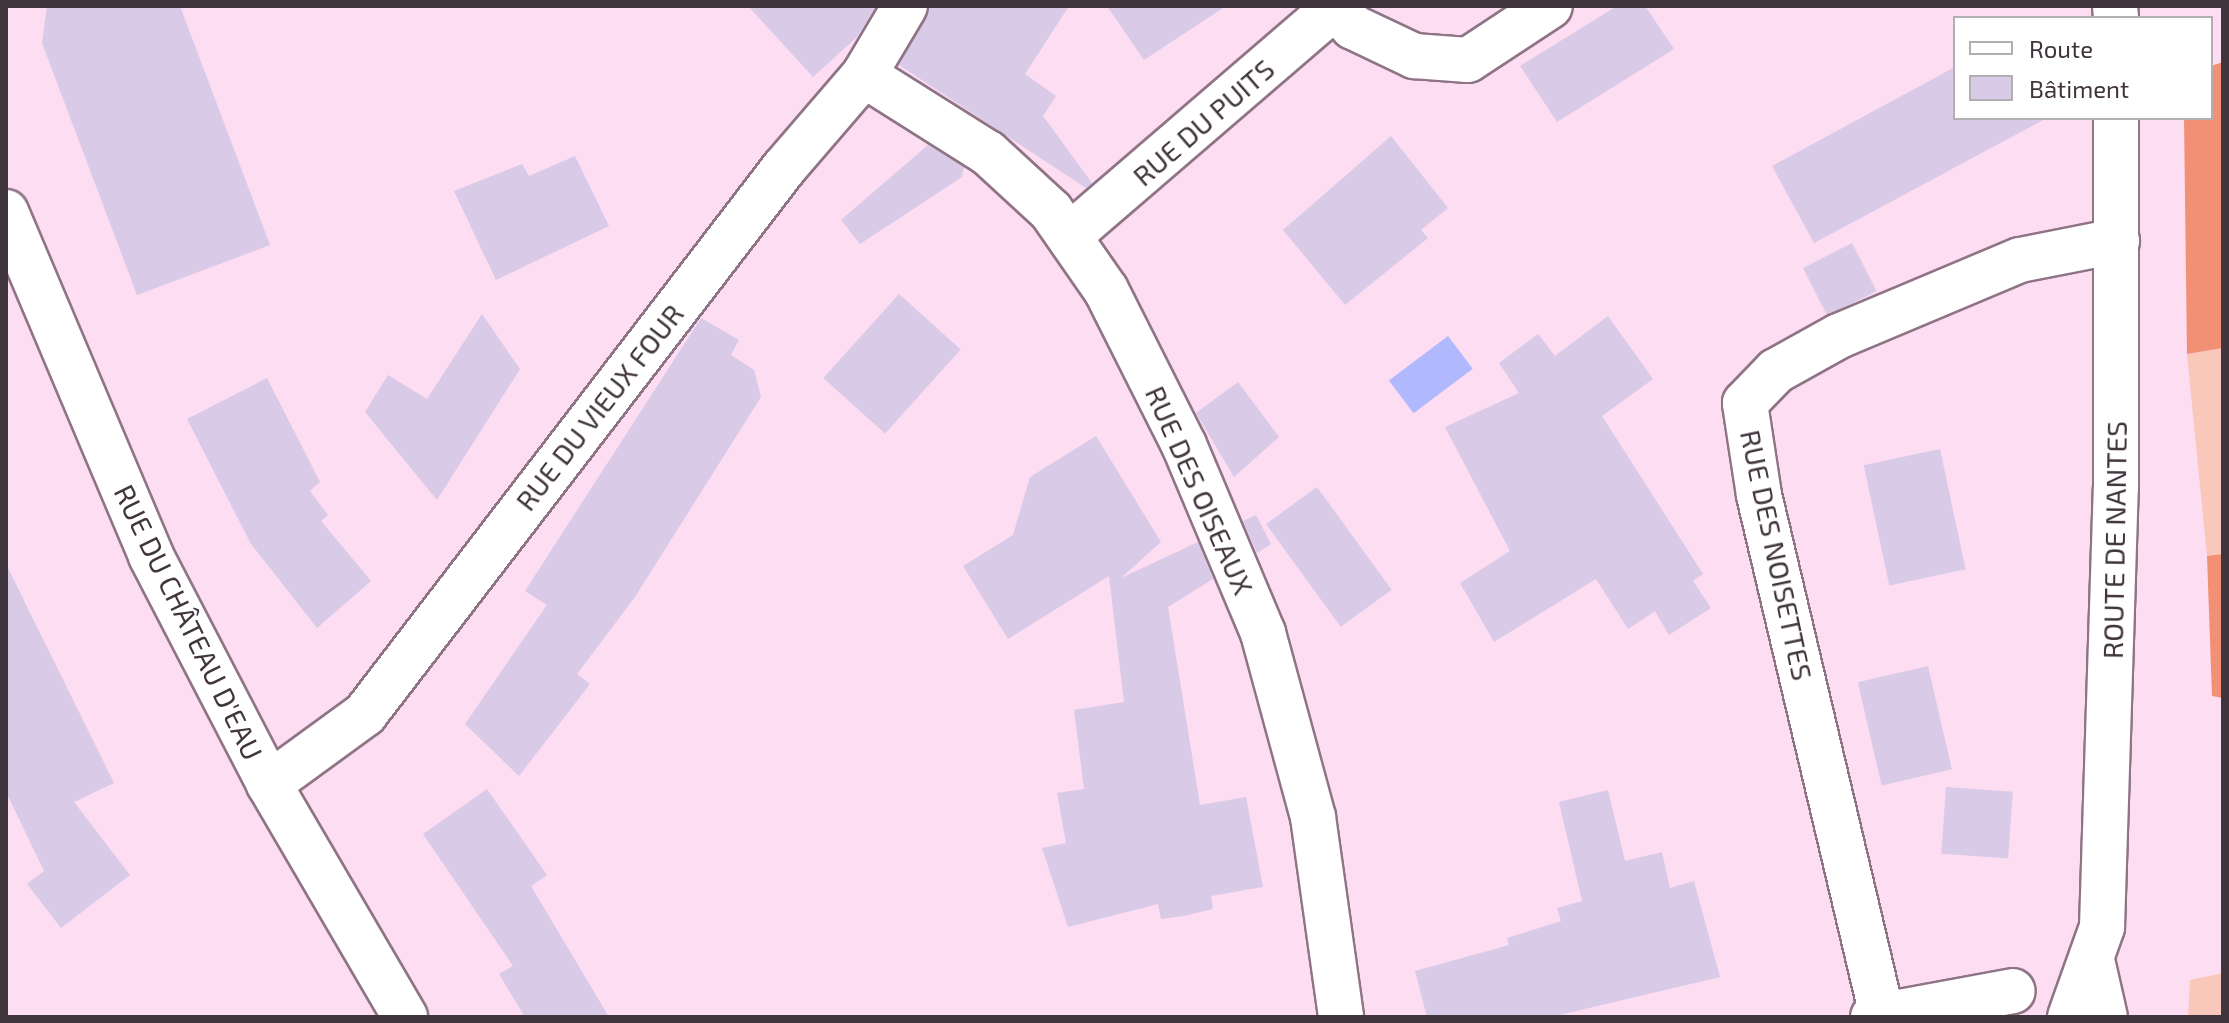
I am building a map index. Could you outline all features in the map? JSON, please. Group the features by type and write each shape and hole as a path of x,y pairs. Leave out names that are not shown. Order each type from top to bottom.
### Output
{"street":[{"name":"RUE DU VIEUX FOUR","path":"269,784 365,714 784,168 864,75 905,6"},
{"path":"1335,6 1353,27 1414,56 1468,60 1550,6"},
{"name":"RUE DU PUITS","path":"1070,235 1335,6"},
{"name":"RUE DES OISEAUX","path":"864,75 988,153 1070,235 1184,445 1263,633 1313,817 1341,1017"},
{"name":"ROUTE DE NANTES","path":"2070,1017 2102,927 2110,711 2116,120"},
{"name":"RUE DU CHÂTEAU D'EAU","path":"6,212 151,556 269,784 405,1017"},
{"name":"RUE DES NOISETTES","path":"1878,1016 1759,495 1745,403 1776,371 1839,336 2020,260 2117,241"},
{"name":"ROUTE DE NANTES","path":"2092,960 2105,1017"},
{"path":"1878,1016 2013,991"}],"shaded area":[{"path":"2223,62 2223,348 2187,354 2184,120 2213,120 2213,65"},
{"path":"2223,348 2223,554 2207,556 2187,354"},
{"path":"2223,554 2223,698 2212,696 2207,556"},
{"path":"2223,973 2223,1017 2188,1017 2190,980"}],"water":[{"path":"1448,336 1473,369 1414,413 1389,381"}],"building":[{"path":"47,6 180,6 270,245 137,295 42,43"},
{"path":"748,6 876,6 857,37 813,77"},
{"path":"930,6 1069,6 1025,74 1056,96 1043,116 1092,183 1086,188 899,65"},
{"path":"1107,6 1226,6 1144,60"},
{"path":"1617,6 1645,6 1674,49 1557,122 1520,66"},
{"path":"1953,68 1953,120 2043,120 1814,243 1772,166"},
{"path":"1391,136 1448,208 1421,230 1428,238 1345,305 1283,230"},
{"path":"928,145 964,167 962,177 860,244 841,220"},
{"path":"575,156 609,226 496,280 454,191 522,164 529,176"},
{"path":"1852,243 1877,291 1828,316 1803,268"},
{"path":"899,294 961,350 885,434 823,378"},
{"path":"482,314 520,369 437,500 365,412 388,375 427,399"},
{"path":"1608,316 1653,379 1602,416 1703,574 1693,581 1711,608 1669,635 1655,611 1628,629 1596,579 1494,642 1460,583 1510,551 1445,427 1519,393 1499,363 1538,334 1555,356"},
{"path":"701,318 739,340 731,355 754,370 761,397 635,597 577,674 590,684 519,776 465,724 547,605 525,591"},
{"path":"267,378 320,482 310,491 328,515 321,521 371,581 317,628 251,544 187,419"},
{"path":"1238,382 1279,437 1234,477 1196,413"},
{"path":"1096,436 1161,542 1121,578 1198,542 1213,579 1168,607 1200,805 1246,797 1263,887 1211,896 1213,909 1184,916 1161,919 1158,904 1068,927 1042,848 1066,843 1057,793 1084,789 1074,710 1124,702 1109,576 1008,639 963,566 1013,535 1030,477"},
{"path":"1940,449 1966,569 1889,586 1864,465"},
{"path":"1317,487 1392,590 1341,627 1266,524"},
{"path":"1256,515 1271,544 1257,553 1243,521"},
{"path":"6,564 114,783 74,802 130,875 61,928 27,884 44,871 6,792"},
{"path":"1928,666 1952,769 1882,785 1858,682"},
{"path":"1946,787 2013,792 2008,859 1941,854"},
{"path":"487,789 547,875 531,886 609,1017 525,1017 499,974 513,966 423,834"},
{"path":"1608,790 1625,861 1662,852 1670,888 1694,881 1720,977 1551,1017 1427,1017 1415,971 1509,945 1507,938 1561,921 1557,908 1582,901 1559,802"}]}
